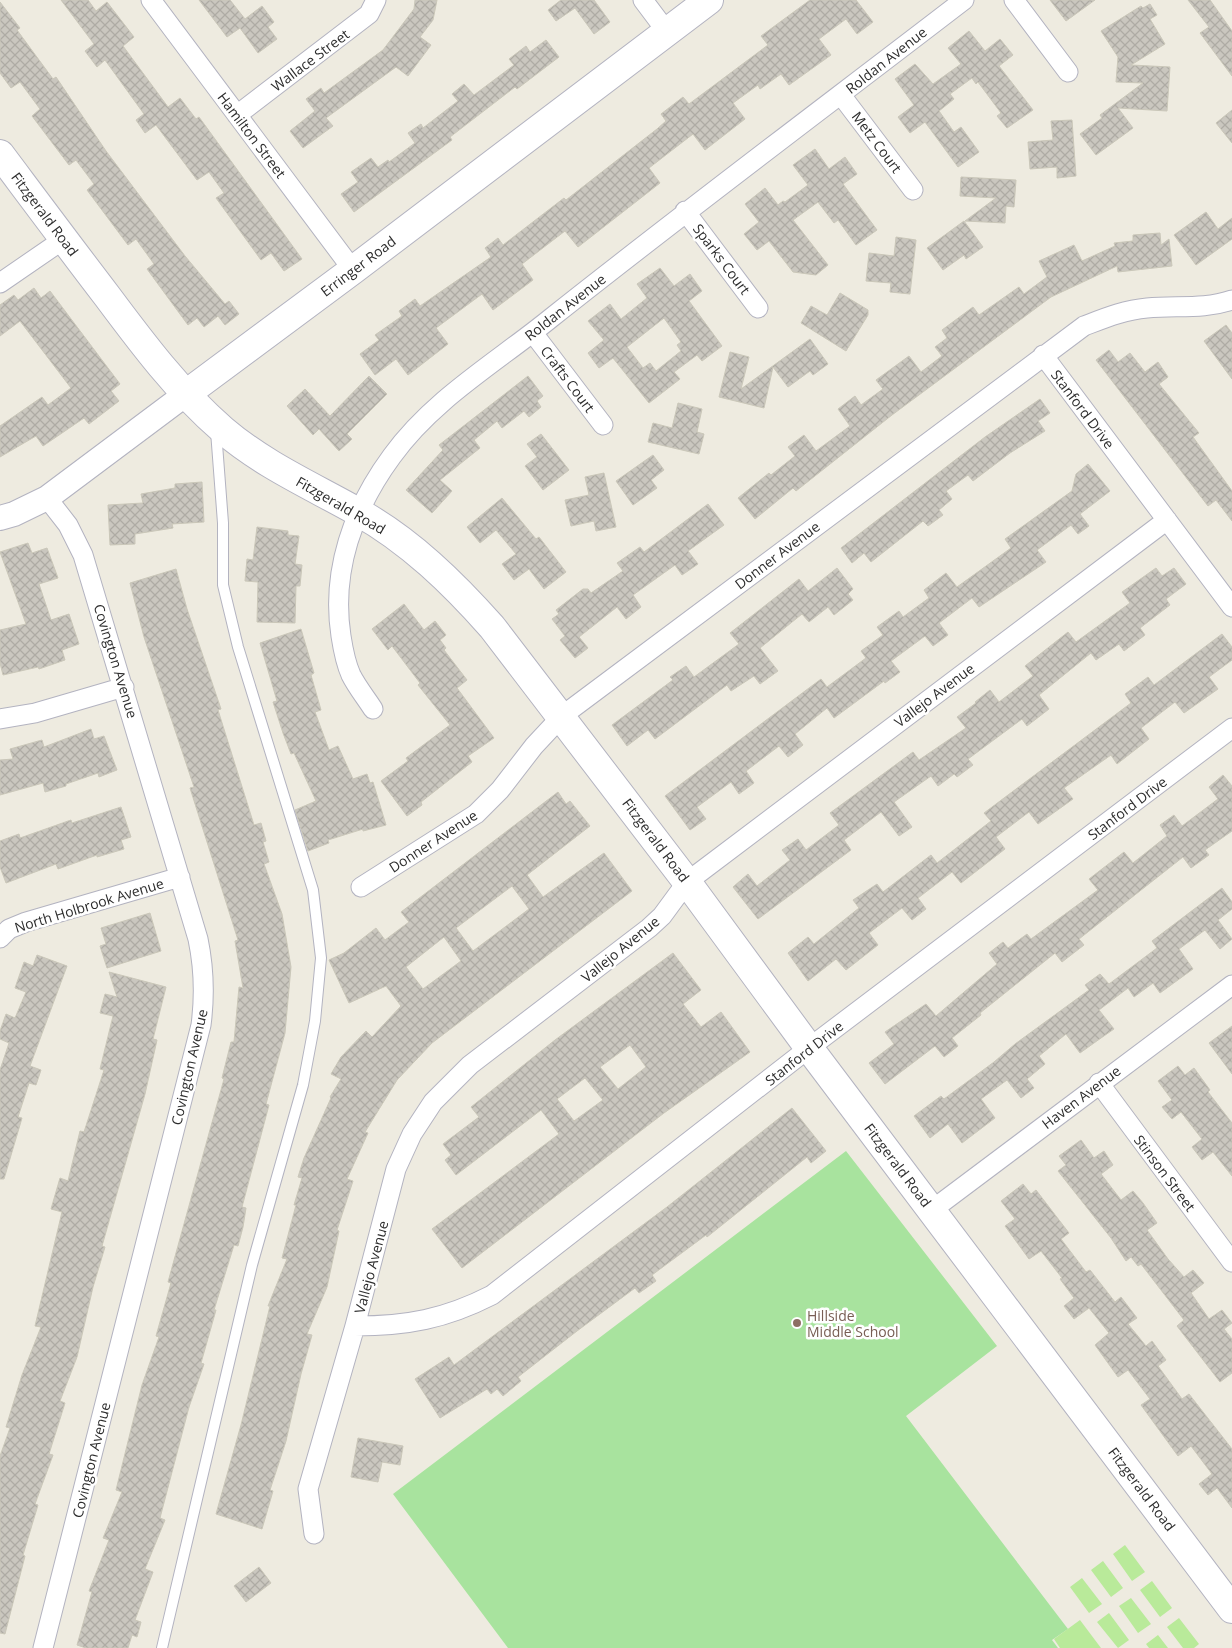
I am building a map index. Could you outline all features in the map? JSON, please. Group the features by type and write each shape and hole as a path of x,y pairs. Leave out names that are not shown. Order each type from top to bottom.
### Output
{"main road":[{"name":"Erringer Road","path":"186,394 709,0"},
{"name":"Fitzgerald Road","path":"0,154 157,363 215,422 263,460 300,482 359,512 411,547 459,590 562,716 809,1048 1232,1608"}],"street":[{"name":"Hamilton Street","path":"151,0 353,270"},
{"name":"Wallace Street","path":"238,115 369,14 376,0"},
{"path":"643,0 667,32"},
{"name":"Roldan Avenue","path":"373,709 351,674 338,616 338,592 342,560 359,512 390,458 415,426 442,402 533,333 685,211 841,95 964,0"},
{"path":"1014,0 1068,72"},
{"name":"Metz Court","path":"841,95 913,190"},
{"name":"Sparks Court","path":"685,211 758,308"},
{"path":"0,282 64,239"},
{"name":"Donner Avenue","path":"361,887 476,814 500,790 534,746 562,716 1084,326 1117,313 1148,308 1202,307 1232,300"},
{"name":"Crafts Court","path":"533,333 603,425"},
{"name":"Stanford Drive","path":"1043,355 1232,607"},
{"name":"Erringer Road","path":"0,518 14,514 47,498 186,394"},
{"name":"Covington Avenue","path":"43,1648 202,1025 205,994 203,962 180,877 83,555 68,525 47,498"},
{"name":"Vallejo Avenue","path":"314,1534 308,1489 355,1326 396,1169 412,1134 433,1102 470,1065 649,928 662,916 687,882 1167,520"},
{"path":"0,719 35,713 124,687"},
{"name":"Stanford Drive","path":"355,1326 392,1326 427,1321 465,1308 492,1295 809,1048 1232,728"},
{"name":"North Holbrook Avenue","path":"0,938 9,929 26,922 180,877"},
{"name":"Haven Avenue","path":"932,1210 1232,985"},
{"name":"Stinson Street","path":"1099,1083 1232,1262"}],"lane":[{"path":"162,1648 252,1265 303,1085 315,1021 321,958 313,890 238,647 223,585 223,523 215,422"}],"green space":[{"name":"Hillside Middle School","path":"846,1151 997,1346 906,1416 1068,1629 1052,1640 1058,1648 508,1648 393,1494"},
{"path":"1125,1545 1145,1572 1132,1581 1113,1554"},
{"path":"1103,1561 1123,1588 1111,1597 1091,1570"},
{"path":"1082,1578 1102,1604 1089,1613 1070,1587"},
{"path":"1152,1581 1172,1608 1160,1617 1140,1590"},
{"path":"1131,1598 1151,1624 1138,1633 1119,1606"},
{"path":"1109,1613 1129,1640 1118,1648 1097,1622"},
{"path":"1179,1618 1199,1644 1194,1648 1183,1648 1167,1627"},
{"path":"1080,1620 1101,1648 1060,1648 1054,1639"},
{"path":"1158,1635 1168,1648 1149,1648 1146,1644"}],"building":[{"path":"61,0 88,0 96,11 107,2 134,37 123,46 168,107 180,98 196,119 199,117 302,259 284,271 271,253 261,260 216,198 224,193 209,172 197,180 156,125 145,133 136,120 144,114 105,60 97,67 85,51 94,44"},
{"path":"199,0 230,0 245,19 262,6 274,22 268,27 277,39 258,53 240,28 227,37"},
{"path":"415,0 437,0 433,20 420,37 431,45 408,76 396,67 326,118 333,126 303,148 290,131 315,111 306,99 321,88 324,93 383,50 414,9"},
{"path":"561,0 594,0 610,22 594,34 575,8 556,21 548,10"},
{"path":"810,0 856,0 873,22 857,34 846,19 819,39 831,55 789,85 781,74 760,89 758,85 733,103 745,119 705,150 693,134 649,168 660,183 578,247 565,231 522,264 533,280 493,310 482,294 436,328 448,344 408,375 396,359 375,375 360,354 379,340 375,335 402,316 399,311 415,299 420,306 491,257 485,248 498,238 503,245 564,198 566,200 657,129 666,121 661,114 683,97 689,104 768,45 761,36"},
{"path":"1050,0 1095,0 1066,21"},
{"path":"1188,0 1210,0 1232,31 1232,76 1200,33 1209,27"},
{"path":"0,2 20,28 17,30 53,79 56,77 106,151 185,256 225,304 229,301 239,314 225,325 218,316 204,327 197,318 188,325 147,269 154,264 136,239 128,245 87,190 94,184 76,160 69,165 32,116 40,109 20,82 11,88 0,73"},
{"path":"1150,4 1157,15 1150,19 1165,44 1131,65 1170,67 1167,111 1118,108 1133,128 1096,155 1080,134 1102,118 1100,115 1143,83 1116,82 1118,57 1101,31 1141,6 1143,8"},
{"path":"969,31 985,51 1000,39 1013,55 999,66 1033,110 1007,128 997,116 1001,113 978,82 976,84 972,78 950,94 954,99 939,111 954,132 961,127 979,152 958,167 925,122 910,133 898,117 914,105 895,79 915,64 933,84 961,64 948,48"},
{"path":"546,40 559,57 517,89 515,87 450,137 452,140 354,212 341,194 358,182 351,172 371,158 378,167 388,160 389,162 415,143 408,133 421,124 423,128 458,101 452,94 464,84 474,95 514,65 509,59 526,46 530,52"},
{"path":"1232,110 1232,143 1216,123"},
{"path":"1072,120 1076,176 1057,178 1057,167 1030,169 1028,142 1053,140 1051,121"},
{"path":"815,149 829,169 845,157 857,174 843,184 877,230 856,245 838,220 834,223 818,202 793,220 828,265 816,275 793,272 769,241 757,250 744,234 759,222 745,204 765,188 778,205 808,185 793,165"},
{"path":"961,177 1016,180 1014,207 1006,206 1005,223 965,221 996,198 960,196"},
{"path":"1206,212 1218,229 1232,218 1232,239 1196,265 1174,235"},
{"path":"964,221 983,247 966,259 964,255 943,270 927,248"},
{"path":"1160,233 1161,245 1169,239 1172,266 1118,272 1117,266 1051,297 892,415 796,491 793,488 755,519 738,498 769,473 771,475 795,456 788,447 804,435 816,451 850,426 838,409 855,396 861,405 883,389 876,380 909,356 921,372 942,356 935,347 947,338 942,330 973,307 979,315 1019,287 1024,294 1047,277 1039,261 1074,245 1082,261 1115,246 1114,243 1133,241 1133,235"},
{"path":"896,237 916,240 910,294 890,292 891,283 866,281 869,253 894,256"},
{"path":"660,268 674,286 690,274 702,291 689,301 722,346 702,361 697,355 674,372 680,379 649,403 613,358 599,368 588,353 604,340 588,321 610,304 621,319 647,298 637,284","holes":["664,318 681,342 677,345 681,351 656,371 650,363 643,368 627,347"]},
{"path":"34,288 41,298 50,291 120,384 111,391 119,401 89,424 84,418 43,446 36,436 0,457 0,426 42,397 48,405 71,388 20,321 0,336 0,305 14,295 18,300"},
{"path":"840,293 868,310 868,315 846,351 801,323 811,306 827,315"},
{"path":"1226,325 1232,333 1232,379 1204,341"},
{"path":"810,339 828,364 813,375 810,371 788,387 773,367 764,408 719,397 730,352 749,357 741,389"},
{"path":"1109,350 1118,362 1130,353 1145,372 1158,362 1168,377 1159,384 1199,433 1193,437 1232,491 1232,521 1216,500 1208,506 1096,360"},
{"path":"369,376 387,394 347,434 352,439 339,451 319,429 313,435 287,406 305,389 330,416"},
{"path":"528,376 543,396 537,401 541,407 529,417 524,411 502,428 497,421 474,440 480,448 440,480 452,491 432,513 406,490 443,450 439,445"},
{"path":"1040,399 1050,413 1038,421 1045,431 1010,453 973,481 968,475 946,491 952,499 939,510 943,515 928,526 923,521 871,562 864,553 852,563 841,548 985,437"},
{"path":"678,403 702,409 697,432 704,434 699,454 648,442 653,423 672,428"},
{"path":"541,434 569,470 543,490 525,466 537,457 527,444"},
{"path":"653,455 664,470 651,480 657,488 633,505 616,481"},
{"path":"1088,464 1110,491 1080,514 1089,526 1078,534 1071,525 1037,550 1046,562 979,607 972,598 939,623 948,635 933,646 925,636 891,661 900,672 885,683 884,681 834,718 827,708 795,734 803,745 788,757 779,746 746,771 754,783 739,794 731,782 697,807 706,819 690,830 665,796 821,679 827,687 866,658 861,651 883,635 877,627 899,611 903,617 929,598 924,590 946,573 957,587 1011,548 1005,539 1072,491 1076,474"},
{"path":"604,473 616,527 596,531 594,521 571,526 565,500 589,495 585,477"},
{"path":"202,482 204,522 172,524 173,528 135,534 135,544 110,545 108,505 143,503 141,494 175,488 175,484"},
{"path":"502,498 536,539 539,537 566,572 544,589 529,569 514,580 502,564 516,554 496,530 480,543 467,527"},
{"path":"708,504 724,525 688,551 698,564 682,575 675,565 633,595 641,607 626,619 617,607 579,637 588,648 575,658 560,640 565,636 552,619 559,614 556,610 583,589 588,589 591,593 623,571 617,563 640,547 644,552"},
{"path":"257,527 288,531 288,535 299,536 295,564 302,565 300,586 296,586 295,623 257,622 258,582 245,581 247,559 253,560"},
{"path":"28,543 32,553 47,548 58,578 39,584 51,620 69,614 79,644 62,650 65,660 39,669 38,667 3,675 0,663 0,630 26,624 0,552"},
{"path":"837,568 853,589 848,594 853,600 834,615 828,607 809,622 802,614 760,648 778,671 760,684 754,676 731,691 727,685 655,739 648,730 627,746 612,725 673,680 670,677 686,666 694,677 739,644 730,633 799,579 808,591"},
{"path":"1156,568 1162,576 1174,568 1186,584 1166,599 1170,605 1140,628 1145,635 1124,651 1119,644 1096,660 1091,653 1039,695 1049,709 1027,726 1022,719 968,759 973,765 957,777 954,774 938,786 931,776 894,802 912,827 899,836 881,812 844,840 851,850 758,919 733,887 748,874 757,886 790,860 782,850 798,839 806,850 839,825 830,813 913,752 919,760 966,728 957,717 990,690 999,702 1033,676 1025,666 1068,632 1076,642 1130,603 1122,592"},
{"path":"176,569 187,609 221,709 218,710 254,825 261,823 266,841 263,842 269,862 264,864 282,914 291,967 285,1033 266,1104 269,1105 242,1207 246,1208 243,1227 238,1246 234,1245 214,1310 216,1310 201,1363 204,1364 189,1407 160,1518 165,1520 145,1569 153,1572 135,1620 141,1622 137,1637 132,1635 128,1648 86,1648 77,1645 92,1592 89,1591 109,1540 103,1538 122,1492 116,1490 142,1385 159,1337 156,1336 171,1283 168,1282 224,1079 222,1078 231,1042 234,1042 239,987 243,988 235,941 238,940 190,788 194,787 144,637 130,583"},
{"path":"404,604 424,630 435,621 446,635 440,640 446,648 444,650 467,680 457,688 494,738 468,756 472,762 421,802 422,805 407,816 381,781 408,761 406,758 450,725 418,685 420,683 392,646 388,650 372,629"},
{"path":"301,629 314,673 311,675 321,710 315,712 329,750 338,746 353,779 367,774 370,783 373,782 386,825 363,831 363,829 328,840 329,843 308,851 295,810 316,801 294,753 291,754 283,733 273,702 277,701 260,643"},
{"path":"1222,634 1232,647 1232,660 1209,677 1218,689 1184,713 1175,702 1141,728 1149,739 1117,764 1111,755 1064,788 1073,799 1038,824 1029,812 996,837 1005,849 961,883 952,872 918,898 926,909 912,920 902,908 869,933 878,945 846,970 836,959 808,981 788,953 808,937 814,944 859,908 853,900 877,884 883,892 931,855 937,863 991,821 984,813 1131,703 1125,694 1148,677 1154,685"},
{"path":"91,729 94,739 104,736 117,770 99,777 98,773 45,792 43,783 0,795 0,760 13,759 10,749 42,740 44,747"},
{"path":"1223,775 1232,786 1232,831 1205,850 1209,855 1191,868 1183,857 1079,939 1084,945 1062,962 1055,953 980,1013 981,1015 952,1038 958,1046 944,1057 935,1046 885,1084 869,1063 894,1044 885,1032 926,1004 936,1016 997,964 989,953 1003,942 1008,948 1027,934 1031,939 1098,890 1089,879 1124,852 1133,863 1167,836 1160,825 1174,815 1182,826 1218,799 1209,787"},
{"path":"558,792 566,804 570,801 590,826 527,875 543,897 604,853 632,891 432,1043 397,1080 365,1132 368,1133 347,1179 353,1181 337,1230 339,1231 327,1287 307,1334 312,1335 286,1441 270,1490 273,1491 262,1529 216,1514 241,1425 270,1306 268,1306 287,1259 282,1258 302,1178 298,1177 330,1097 341,1079 331,1074 341,1057 366,1031 372,1037 401,1006 386,986 349,1003 329,960 344,953 376,928 385,940 409,922 401,912","holes":["512,886 529,909 473,951 456,928","444,937 461,961 423,989 406,967"]},
{"path":"121,807 131,837 121,840 124,849 97,857 97,855 58,869 56,864 6,883 0,867 0,841 19,834 20,838 71,820 72,823"},
{"path":"1222,888 1232,902 1232,909 1218,920 1232,939 1220,949 1205,930 1179,949 1193,969 1160,993 1153,983 1134,997 1128,988 1099,1010 1114,1029 1080,1053 1066,1034 1039,1056 1045,1064 1027,1079 1034,1088 1021,1098 1007,1080 981,1099 995,1118 962,1143 948,1124 930,1138 914,1116 941,1096 944,1099 1089,990 1085,985 1100,974 1109,984 1157,948 1152,941"},
{"path":"150,913 161,951 107,968 100,946 106,944 101,928"},
{"path":"673,953 701,990 683,1004 701,1027 721,1012 750,1052 664,1113 462,1268 432,1229 559,1134 541,1110 456,1175 445,1160 451,1155 443,1144 479,1117 471,1107 555,1040","holes":["630,1045 646,1067 618,1089 600,1067","585,1078 603,1100 574,1121 557,1099"]},
{"path":"37,955 67,966 30,1066 41,1070 36,1085 29,1083 18,1117 22,1118 4,1179 0,1179 0,1070 9,1043 0,1039 0,1031 6,1014 15,1018 26,992 15,988 24,962 33,966"},
{"path":"109,972 166,987 153,1039 157,1040 145,1094 102,1246 105,1247 93,1287 77,1357 60,1401 65,1403 49,1454 53,1455 35,1504 38,1505 23,1555 25,1556 5,1634 0,1633 0,1456 10,1428 6,1427 22,1375 41,1327 35,1326 62,1212 51,1209 60,1178 68,1181 80,1131 84,1132 104,1070 100,1069 113,1016 100,1013 105,994 117,997"},
{"path":"1232,1026 1232,1074 1209,1043"},
{"path":"1178,1066 1185,1075 1194,1068 1210,1090 1208,1092 1232,1123 1232,1176 1213,1152 1202,1160 1192,1147 1202,1139 1181,1112 1172,1119 1162,1107 1172,1100 1158,1081"},
{"path":"792,1108 826,1151 811,1163 807,1157 707,1237 706,1235 652,1275 656,1281 639,1293 635,1288 577,1331 518,1377 521,1381 503,1396 497,1389 491,1394 487,1389 440,1418 415,1379 449,1357 454,1365 667,1207"},
{"path":"1081,1140 1094,1158 1104,1151 1113,1165 1101,1174 1121,1200 1133,1191 1143,1203 1157,1223 1147,1230 1168,1259 1184,1277 1193,1270 1204,1283 1191,1293 1209,1319 1222,1310 1232,1323 1224,1329 1232,1339 1232,1373 1220,1382 1177,1326 1184,1320 1141,1264 1138,1266 1131,1257 1126,1261 1111,1238 1058,1171 1066,1165 1059,1156"},
{"path":"1023,1184 1031,1194 1036,1190 1069,1233 1061,1239 1086,1272 1090,1270 1115,1302 1121,1297 1137,1318 1128,1324 1146,1346 1152,1341 1166,1360 1158,1366 1182,1399 1189,1394 1232,1449 1232,1508 1217,1488 1208,1495 1199,1484 1212,1474 1191,1446 1178,1456 1141,1405 1150,1399 1128,1370 1118,1377 1095,1345 1109,1333 1089,1308 1074,1319 1064,1306 1074,1298 1060,1279 1062,1278 1041,1251 1029,1259 1005,1226 1015,1219 1001,1201"},
{"path":"358,1438 403,1446 400,1465 382,1462 378,1482 351,1477"},
{"path":"259,1567 271,1583 246,1602 234,1586"}],"place":[{"name":"Hillside Middle School","path":"797,1323"}]}
